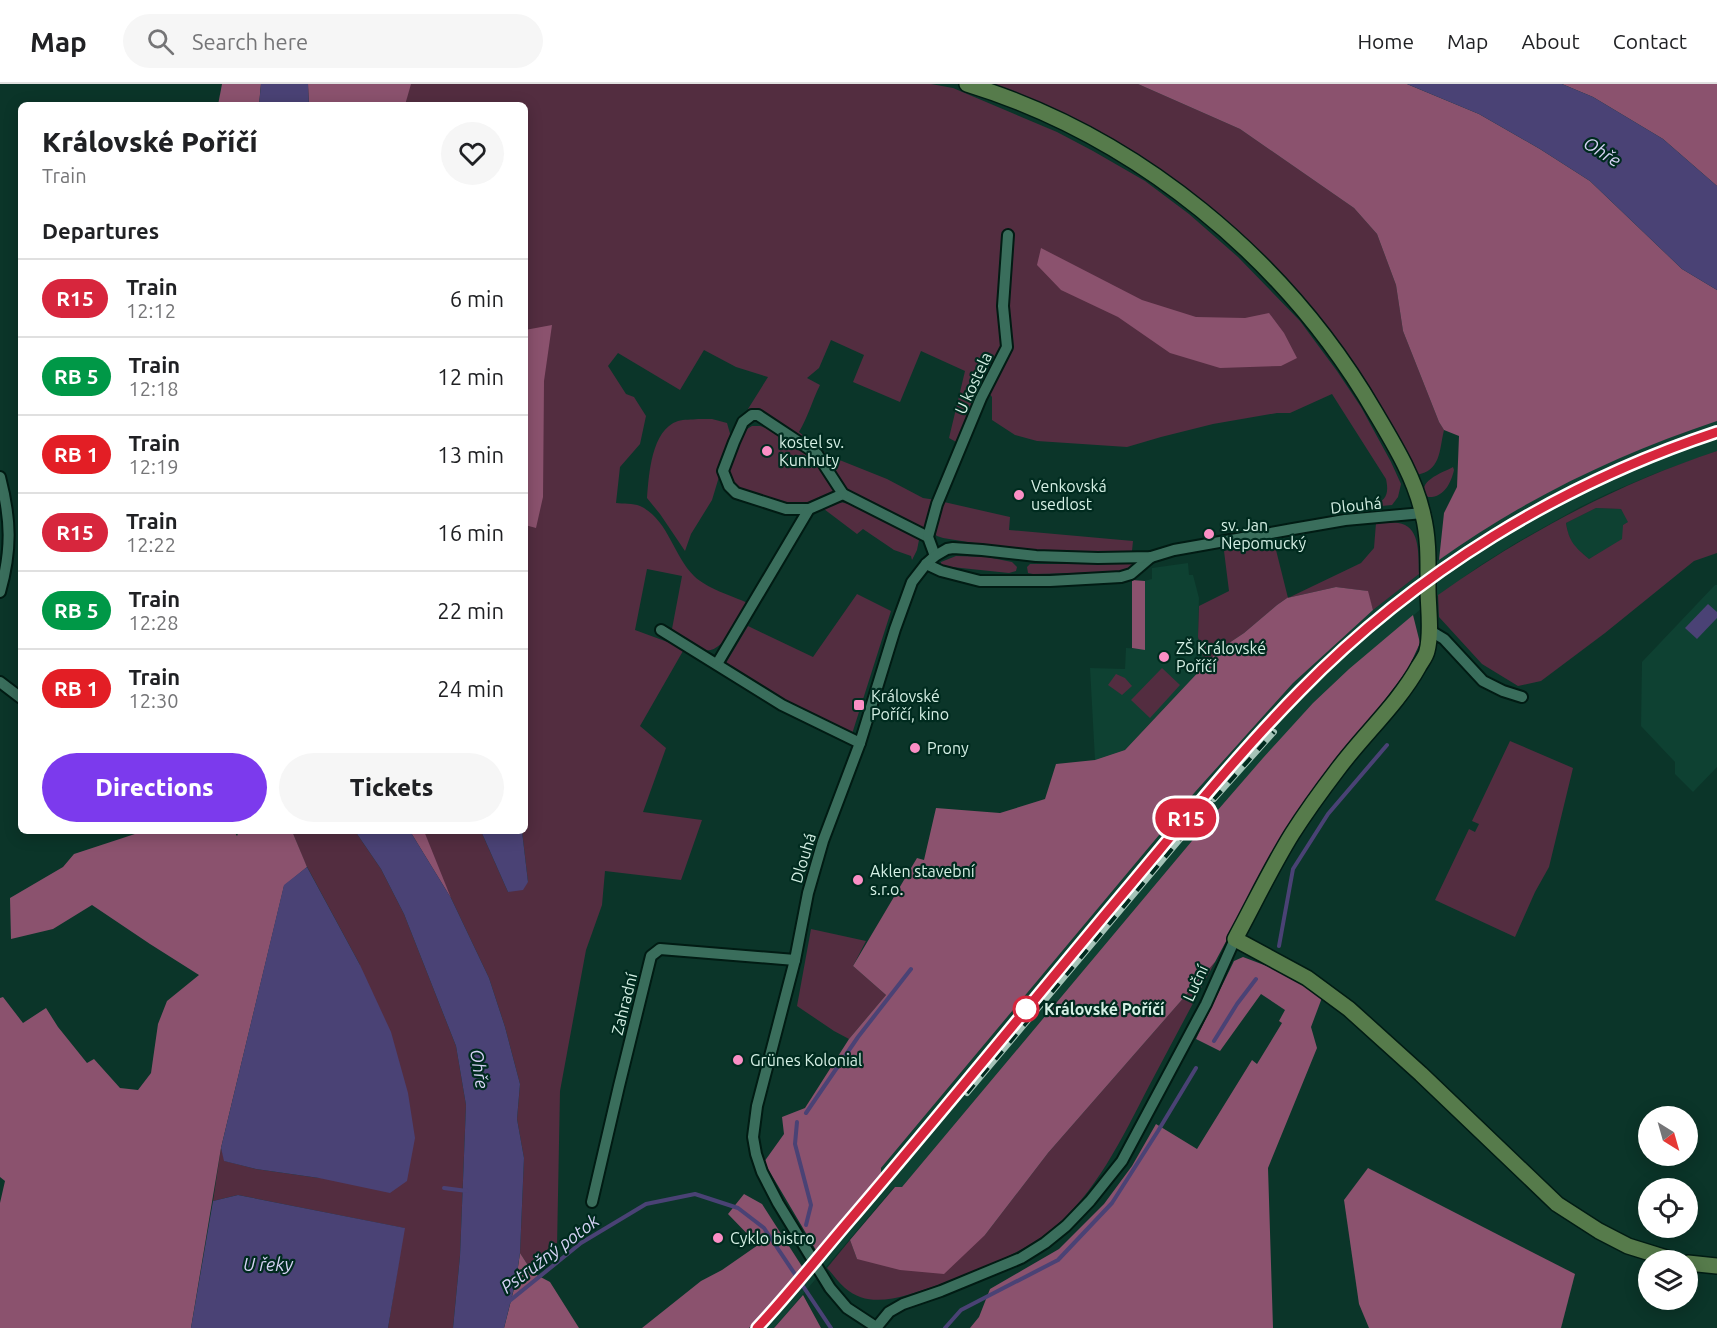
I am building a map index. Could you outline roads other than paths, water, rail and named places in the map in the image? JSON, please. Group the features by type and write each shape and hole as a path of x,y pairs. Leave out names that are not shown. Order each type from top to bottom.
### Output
{"street":[{"name":"Luční","path":"876,1328 889,1312 903,1304 941,1292 1021,1258 1045,1243 1066,1226 1090,1201 1122,1161 1206,1004 1235,939 1293,833 1339,767 1411,680 1427,653 1429,630 1428,543 1423,513 1413,483 1365,394 1330,344 1291,295 1203,211 1127,158 1037,110 967,84"},
{"name":"U kostela","path":"928,537 937,504 981,398 1006,347 1004,306 1008,235"},
{"path":"843,494 809,509 786,510 736,493 729,486 723,471 743,422 752,415 758,415 818,454 843,494 928,537 935,556"},
{"path":"0,477 8,507 9,530 8,562 0,592"},
{"path":"717,664 809,509"},
{"name":"Dlouhá","path":"876,1328 847,1308 830,1288 798,1238 762,1172 753,1137 757,1106 795,960 808,893 823,841 860,743 912,582 926,564 946,549 961,548 1036,556 1151,557 1174,550 1345,520 1423,513"},
{"name":"Dlouhá","path":"926,564 941,571 980,581 1050,582 1121,577 1131,574 1151,557"},
{"path":"661,630 782,705 860,743"},
{"path":"1429,630 1444,639 1483,681 1522,697"},
{"path":"0,682 18,696"},
{"path":"1235,939 1307,978 1349,1009 1557,1204 1599,1231 1641,1250"},
{"name":"Zahradní","path":"592,1202 651,956 660,949 795,960"},
{"path":"1698,1264 1717,1266"}],"water":[{"path":"261,84 308,84 309,102 259,102"},
{"name":"Ohře","path":"1407,84 1562,84 1593,97 1663,139 1717,186 1717,290 1682,269 1590,181 1479,114"},
{"path":"1708,604 1717,612 1717,618 1697,639 1685,628"},
{"name":"Ohře","path":"357,834 412,834 451,898 489,978 505,1027 520,1084 517,1119 524,1158 520,1253 504,1328 453,1328 460,1256 466,1105 456,1046 404,914 381,869"},
{"path":"482,834 522,834 528,882 523,890 508,892"},
{"path":"307,867 360,965 391,1032 408,1093 415,1138 407,1181 390,1193 224,1161 221,1148 284,885"},
{"name":"U řeky","path":"238,1195 405,1228 388,1328 191,1328 213,1201"}],"waterway":[{"path":"1279,946 1293,869 1328,814 1387,745"},
{"path":"806,1113 858,1037 911,969"},
{"path":"1214,1041 1256,979"},
{"path":"945,1328 961,1310 1058,1260 1112,1203 1196,1068"},
{"path":"797,1122 795,1144 811,1205 806,1225"},
{"path":"444,1188 467,1191"},
{"name":"Pstružný potok","path":"507,1303 581,1243 646,1204 695,1194 738,1208 764,1228 831,1328"}],"railway":[{"path":"757,1328 885,1179 1203,798 1284,707 1336,656 1422,585 1515,524 1613,473 1717,432"},
{"path":"1214,799 1274,732"},
{"path":"967,1093 1187,831"}],"train":[{"name":"R15","path":"757,1328 885,1179 1203,798 1248,746 1336,656 1380,617 1505,528 1601,477 1645,458 1717,432"}],"place":[{"name":"kostel sv. Kunhuty","path":"767,451"},
{"name":"Venkovská usedlost","path":"1019,495"},
{"name":"sv. Jan Nepomucký","path":"1209,534"},
{"name":"ZŠ Královské Poříčí","path":"1164,657"},
{"name":"Královské Poříčí, kino","path":"859,705"},
{"name":"Prony","path":"915,748"},
{"name":"Aklen stavební s.r.o.","path":"858,880"},
{"name":"Královské Poříčí","path":"1026,1009"},
{"name":"Grünes Kolonial","path":"738,1060"},
{"name":"Cyklo bistro","path":"718,1238"}]}
